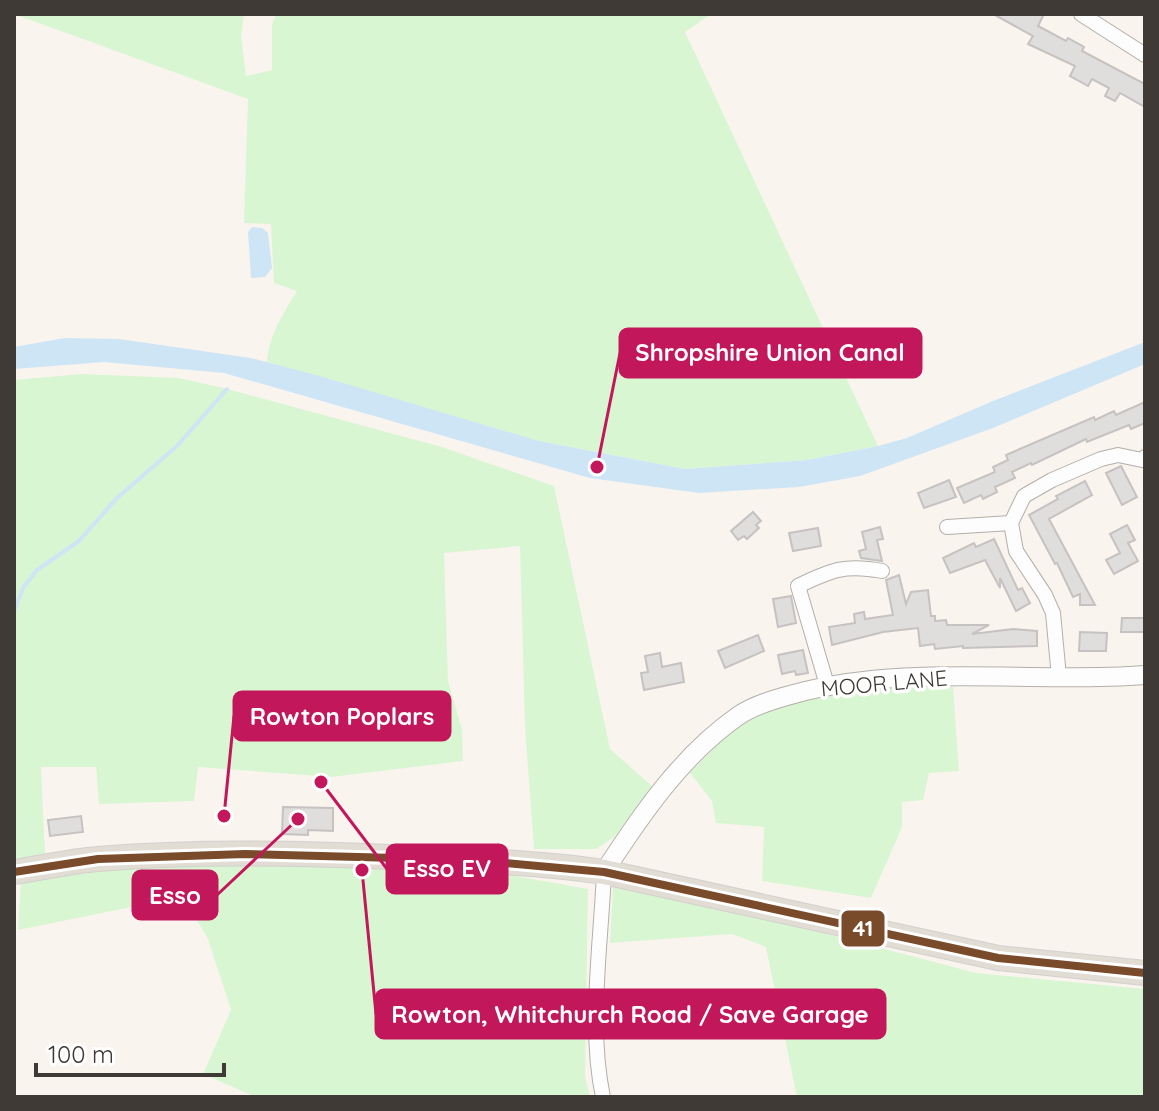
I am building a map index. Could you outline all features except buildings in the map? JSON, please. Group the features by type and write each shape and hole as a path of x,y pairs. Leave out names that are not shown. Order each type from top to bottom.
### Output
{"highway":[{"path":"14,872 96,859 299,854 472,860 604,872 998,958 1145,973"}],"street":[{"path":"1081,14 1145,55"},
{"path":"1059,677 1053,613 1016,551 1011,523 1024,496 1052,480 1118,455 1144,461"},
{"path":"947,527 1011,523"},
{"path":"827,685 798,586 830,570 851,566 882,571"},
{"name":"MOOR LANE","path":"604,872 652,802 713,735 740,714 760,705 827,685 954,676 1145,675"},
{"path":"603,1097 597,1071 597,1039 604,872"}],"green space":[{"path":"14,14 244,14 241,36 246,76 272,70 272,25 276,14 711,14 685,32 878,446 807,460 685,469 539,441 267,362 274,334 297,291 274,283 271,224 244,223 248,99"},
{"path":"81,374 179,378 227,389 442,447 554,486 610,749 653,787 614,837 596,849 534,849 525,727 520,546 444,553 448,681 462,730 463,761 331,777 198,767 194,801 99,804 96,767 41,767 45,857 14,863 14,380"},
{"path":"953,687 959,771 929,773 923,800 902,802 902,827 871,898 762,881 764,827 716,823 712,801 690,773 738,723 788,703 870,688"},
{"path":"162,864 475,869 588,889 585,1077 590,1097 256,1097 203,1074 231,1010 208,939 190,909 151,903 18,930 21,880"},
{"path":"613,886 759,916 976,973 1145,989 1145,1097 797,1097 766,947 732,934 610,943"}],"water":[{"path":"252,227 262,228 268,233 272,268 265,277 251,278 248,232"},
{"path":"65,338 119,339 251,358 539,441 685,469 807,460 907,438 1145,342 1145,364 993,428 860,476 799,487 699,493 590,478 224,373 104,362 14,369 14,347"}],"waterway":[{"path":"14,612 23,588 37,570 79,541 116,499 178,445 227,389"}],"transit line":[{"name":"41","path":"14,872 98,859 245,854 472,860 604,872 998,958 1145,973"}],"place":[{"name":"Shropshire Union Canal","path":"597,467"},
{"name":"Esso EV","path":"321,782"},
{"name":"Rowton Poplars","path":"224,816"},
{"name":"Esso","path":"298,819"},
{"name":"Rowton, Whitchurch Road / Save Garage","path":"362,870"}]}
